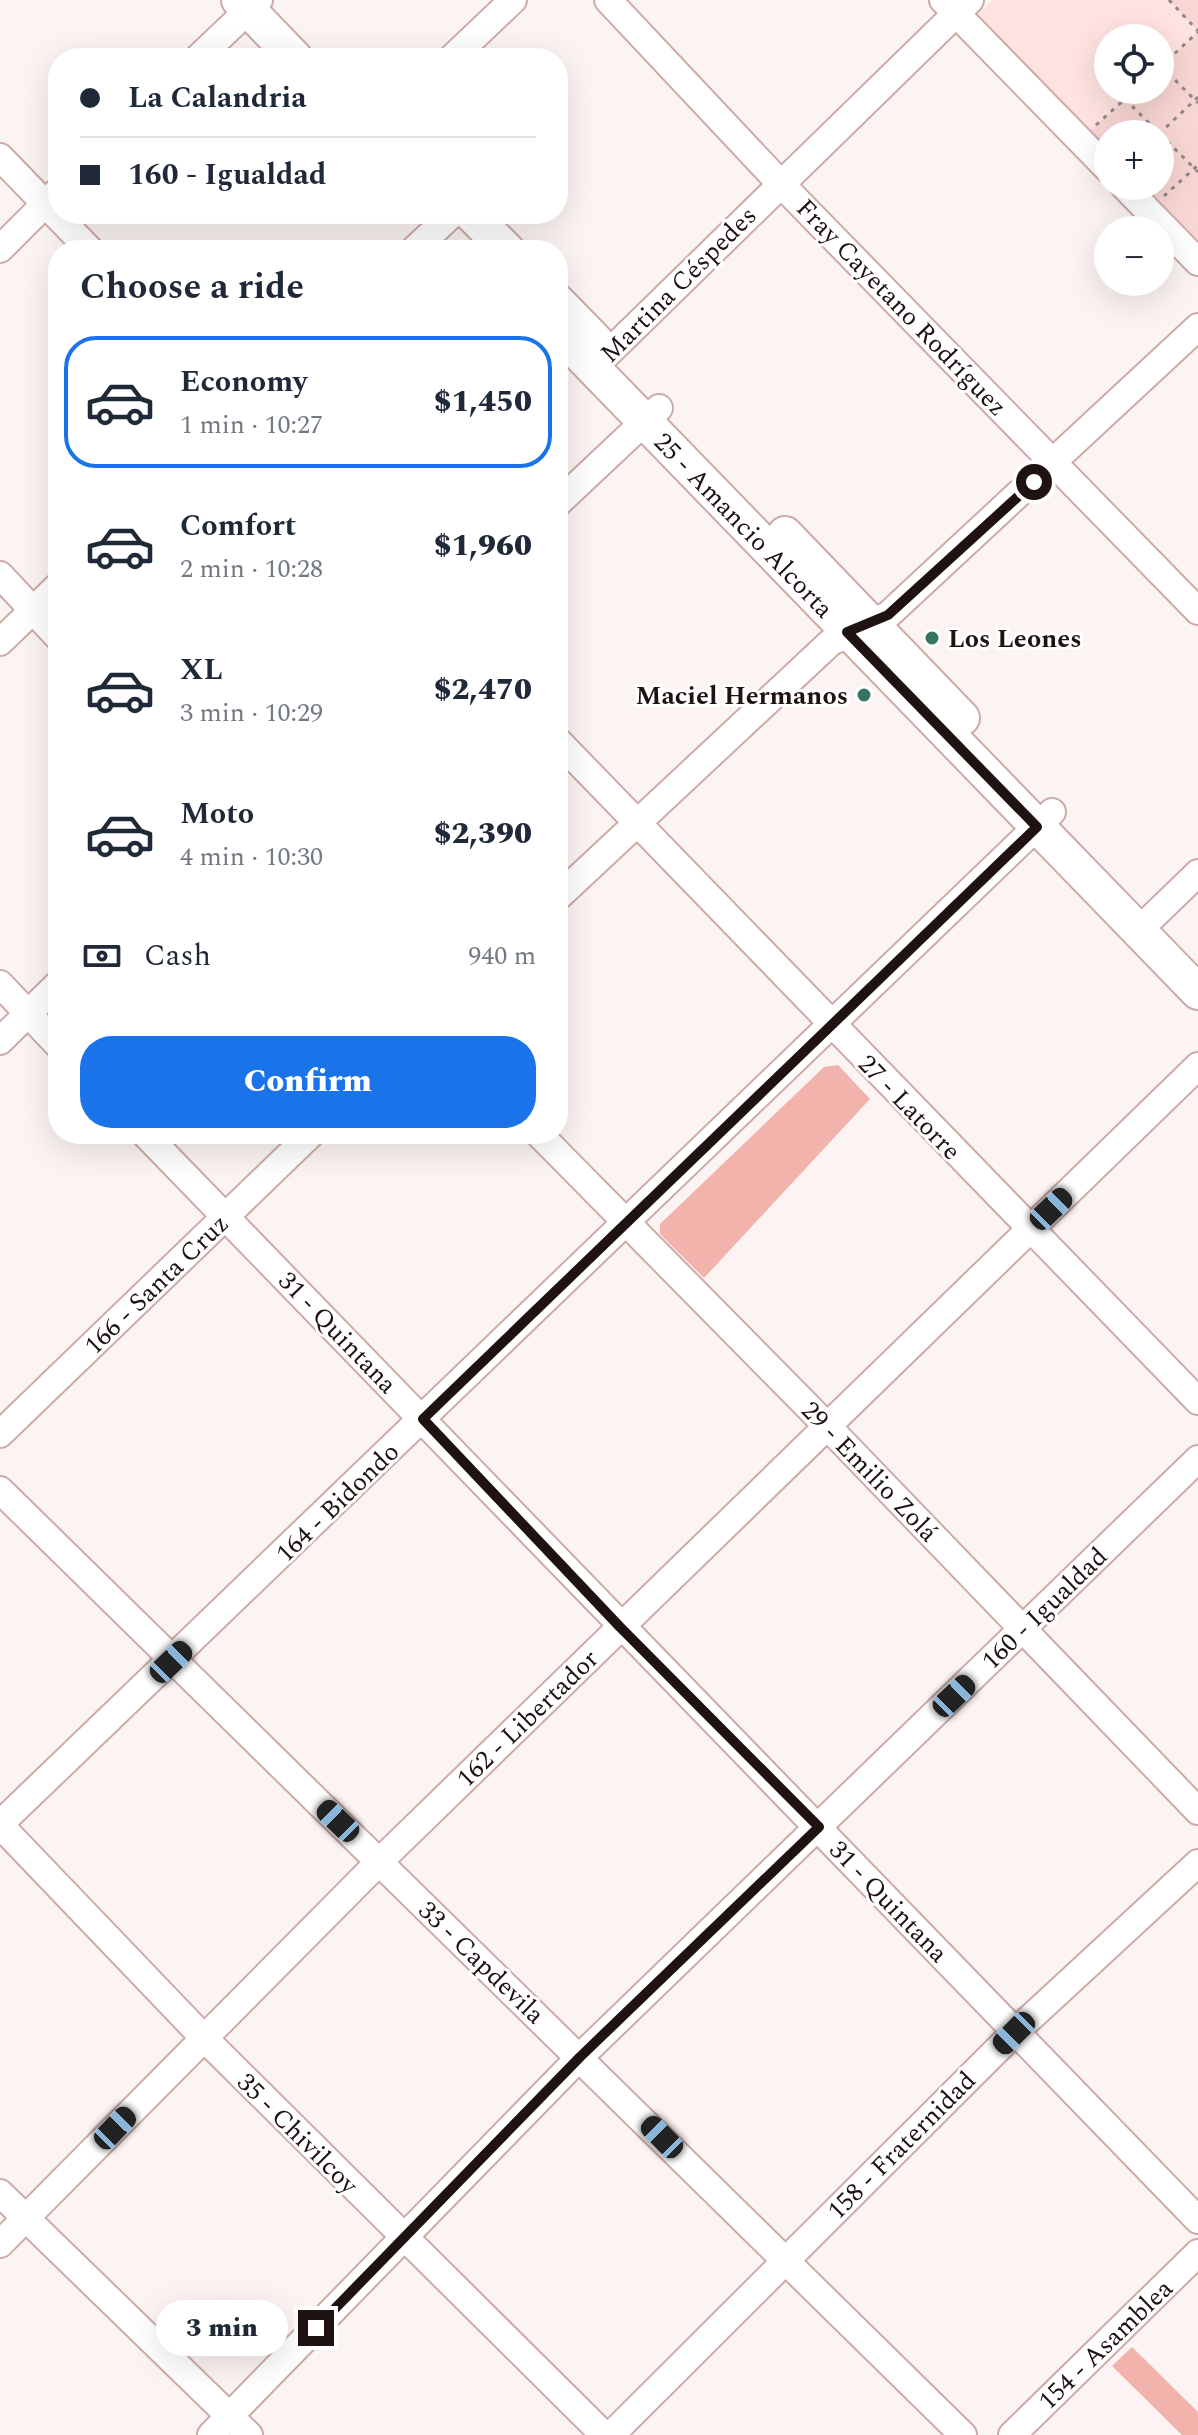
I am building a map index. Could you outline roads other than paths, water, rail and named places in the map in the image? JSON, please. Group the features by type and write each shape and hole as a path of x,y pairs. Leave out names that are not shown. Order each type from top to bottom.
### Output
{"main road":[{"path":"253,3 287,48"},
{"path":"253,3 308,48"},
{"path":"468,224 492,240"},
{"path":"568,316 600,360"},
{"name":"25 - Amancio Alcorta","path":"568,339 600,360 1146,924 1198,992"},
{"path":"1146,924 1198,962"}],"street":[{"path":"463,48 513,0"},
{"name":"Fray Cayetano Rodríguez","path":"608,0 780,183 1198,611"},
{"path":"208,48 253,3"},
{"path":"957,4 1094,154"},
{"name":"Martina Céspedes","path":"600,360 957,4"},
{"path":"0,157 48,194"},
{"path":"1138,200 1198,262"},
{"path":"0,249 48,201"},
{"path":"426,240 444,224"},
{"path":"568,888 831,642 888,615 1198,327"},
{"path":"568,494 652,415"},
{"path":"0,575 48,627"},
{"path":"0,642 48,595"},
{"name":"27 - Latorre","path":"568,752 1198,1401"},
{"name":"164 - Bidondo","path":"0,1824 1045,820"},
{"path":"1146,924 1198,873"},
{"path":"0,984 48,1035"},
{"path":"0,1041 48,994"},
{"name":"162 - Libertador","path":"0,2244 380,1861 1198,1066"},
{"name":"31 - Quintana","path":"155,1144 1198,2220"},
{"name":"166 - Santa Cruz","path":"0,1434 301,1144"},
{"name":"29 - Emilio Zolá","path":"549,1144 828,1427 1021,1631 1198,1811"},
{"name":"160 - Igualdad","path":"220,2426 580,2057 1198,1459"},
{"name":"33 - Capdevila","path":"0,1490 171,1662 380,1861 963,2435"},
{"name":"35 - Chivilcoy","path":"0,1824 203,2037 403,2239 604,2435"},
{"name":"158 - Fraternidad","path":"611,2435 1014,2033 1198,1863"},
{"path":"0,2193 220,2426 249,2435"},
{"name":"154 - Asamblea","path":"1012,2435 1198,2253"}],"place":[{"name":"Los Leones","path":"932,638"},
{"name":"Maciel Hermanos","path":"864,695"}]}
